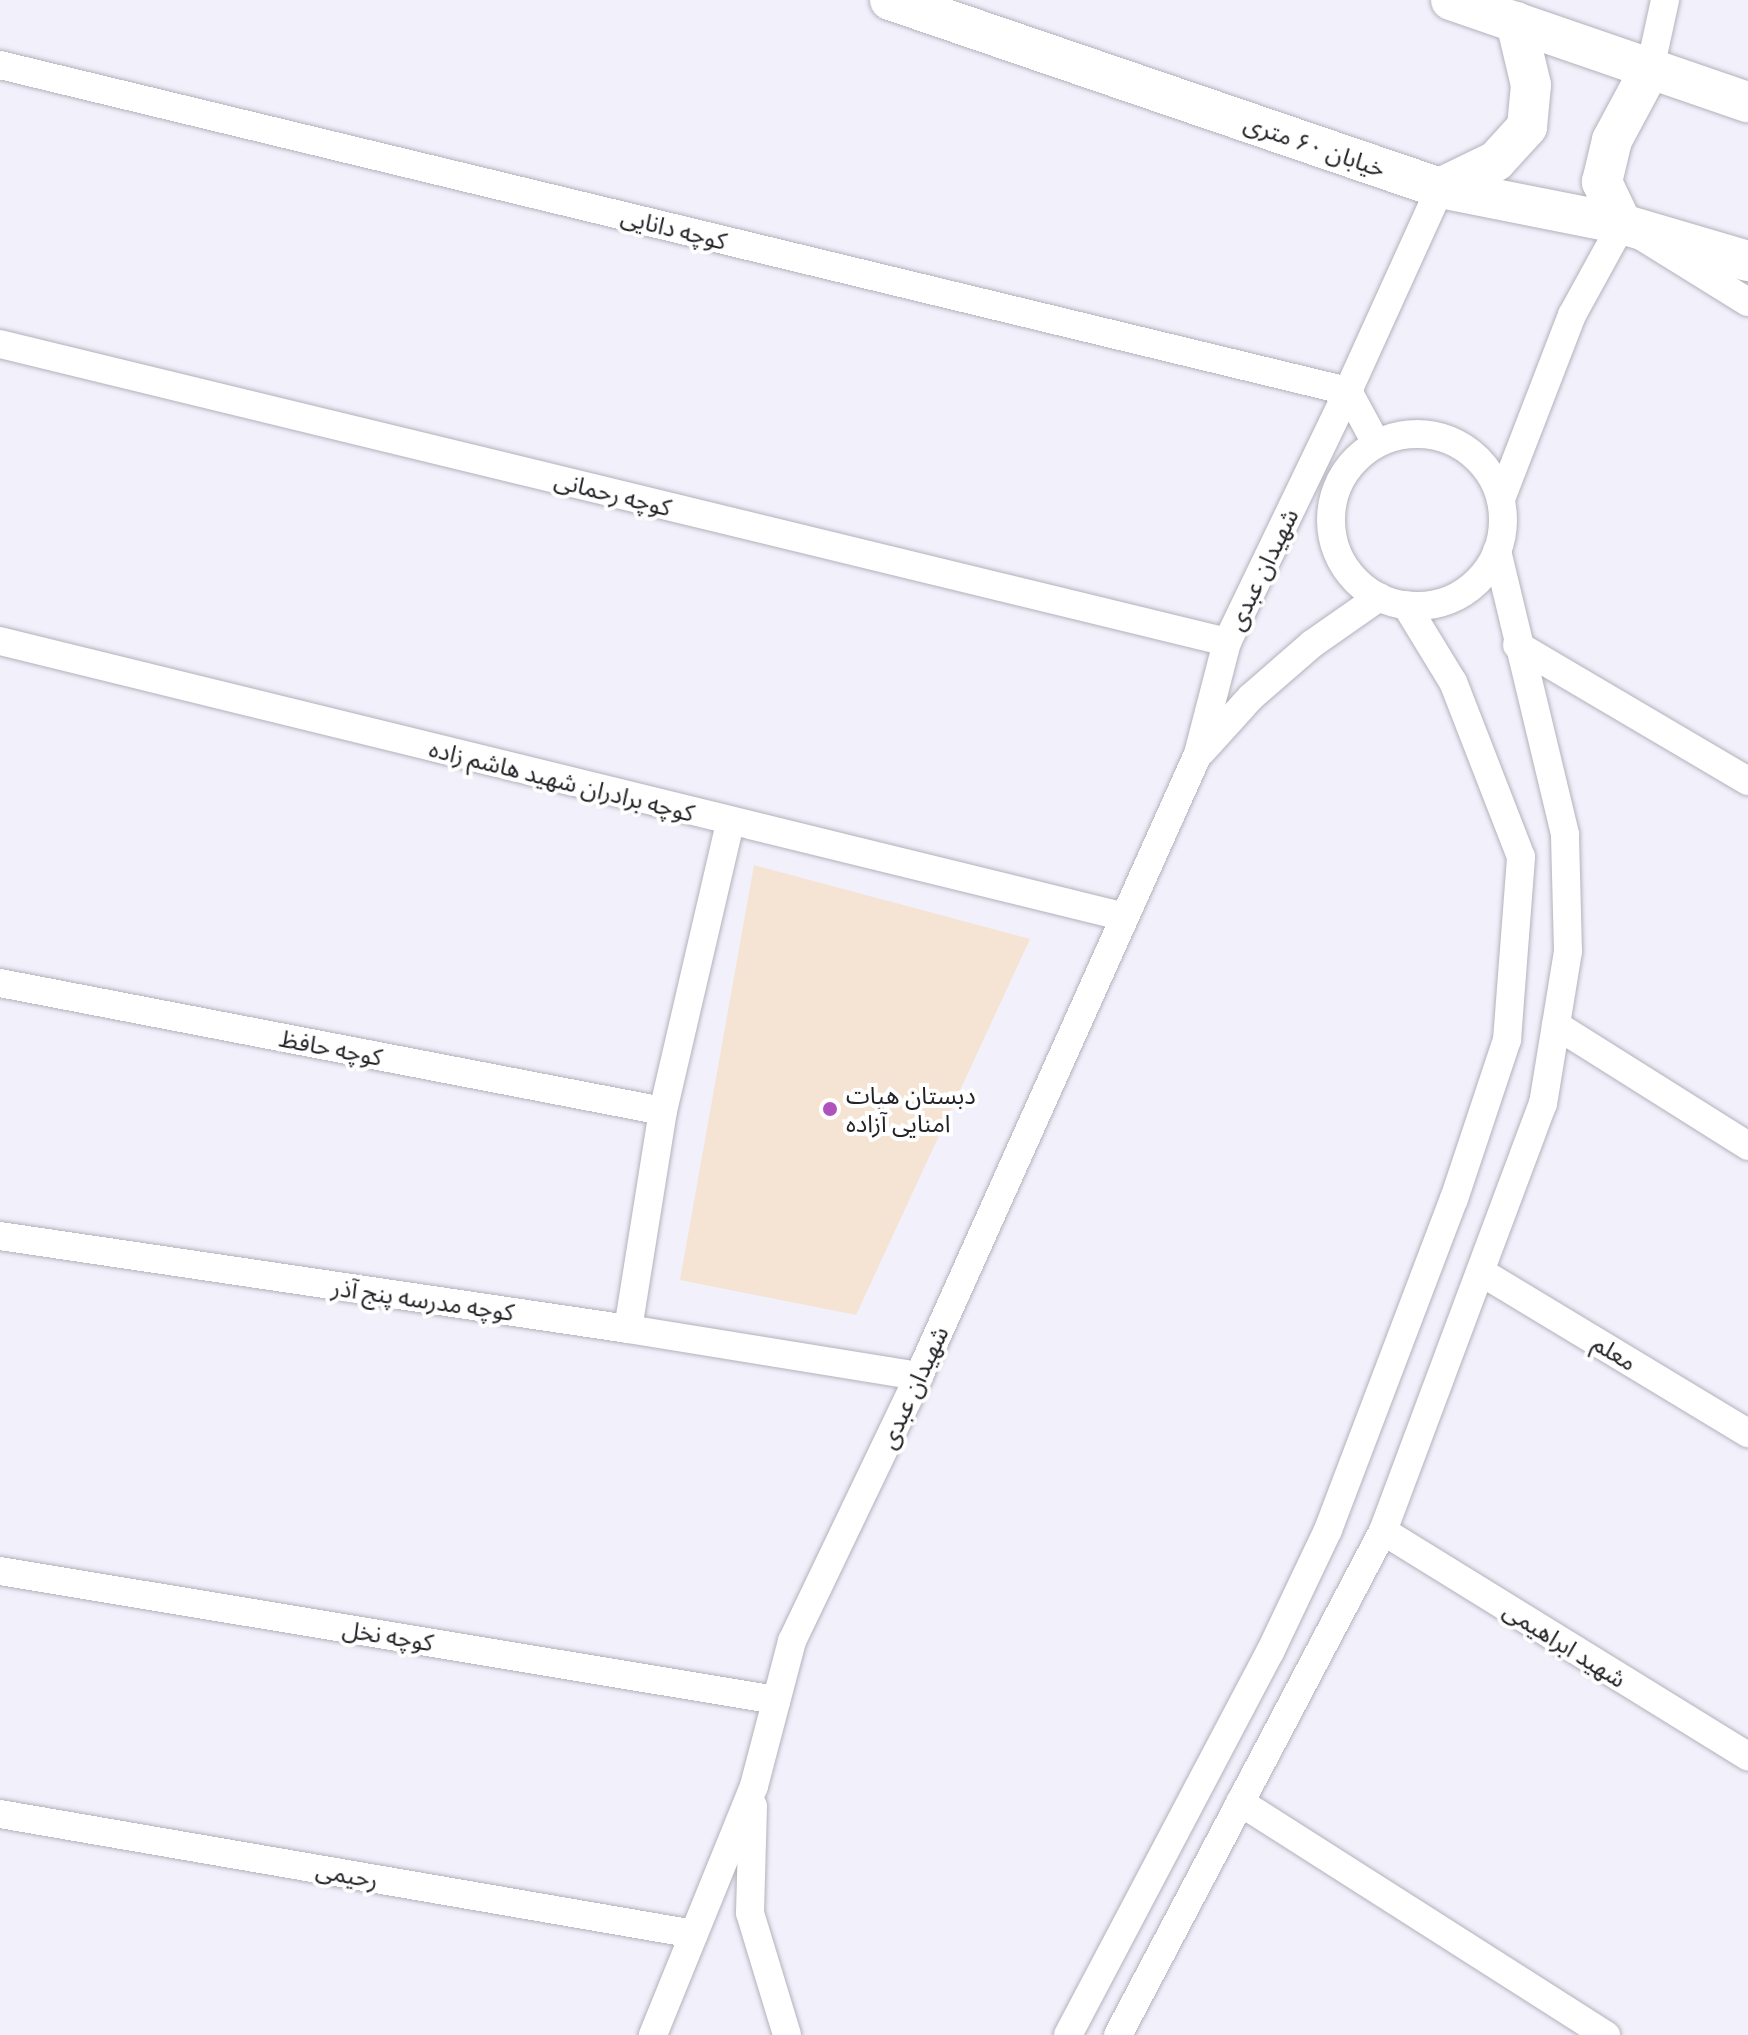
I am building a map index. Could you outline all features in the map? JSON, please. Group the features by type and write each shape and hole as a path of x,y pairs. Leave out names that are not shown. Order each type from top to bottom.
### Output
{"main road":[{"name":"خیابان ۶۰ متری","path":"890,0 1440,188 1622,224 1748,261"},
{"path":"1451,0 1519,11 1650,69 1748,102"},
{"path":"1440,188 1496,161 1527,127 1531,85 1519,11"},
{"path":"1622,224 1602,182 1612,140 1650,69"}],"street":[{"path":"1650,69 1665,0"},
{"name":"کوچه دانایی","path":"0,65 1348,391"},
{"name":"شهیدان عبدی","path":"659,2033 694,1934 754,1786 792,1641 919,1376 1198,754 1227,642 1348,391 1440,188"},
{"path":"1501,499 1474,455 1452,441 1401,435 1376,443 1355,459 1340,481 1331,507 1332,533 1340,558 1356,580 1379,597 1406,605 1435,604 1461,594 1482,575 1497,551 1503,526 1501,499 1572,315 1622,224 1748,302"},
{"name":"کوچه رحمانی","path":"0,344 1227,642"},
{"path":"1348,391 1376,443"},
{"path":"1118,2035 1383,1531 1543,1104 1568,951 1565,834 1517,645 1497,551"},
{"name":"شهیدان عبدی","path":"1198,754 1302,653 1379,597"},
{"path":"1068,2035 1270,1652 1328,1530 1454,1199 1507,1040 1521,857 1453,682 1406,605"},
{"name":"کوچه برادران شهید هاشم زاده","path":"0,641 1125,917"},
{"path":"1517,645 1748,781"},
{"path":"628,1329 663,1111 730,822"},
{"name":"کوچه حافظ","path":"0,983 663,1111"},
{"path":"1556,1025 1748,1146"},
{"name":"کوچه مدرسه پنج آذر","path":"0,1236 628,1329 919,1376"},
{"name":"معلم","path":"1481,1272 1748,1433"},
{"name":"شهید ابراهیمی","path":"1383,1531 1748,1756"},
{"name":"کوچه نخل","path":"0,1571 776,1700"},
{"path":"754,1786 750,1913 787,2035"},
{"path":"1240,1802 1606,2035"},
{"name":"رحیمی","path":"0,1814 694,1934"}],"shaded area":[{"name":"دبستان هیات امنایی آزاده","path":"754,865 1030,939 856,1315 680,1280"}],"place":[{"name":"دبستان هیات امنایی آزاده","path":"830,1109"}]}
